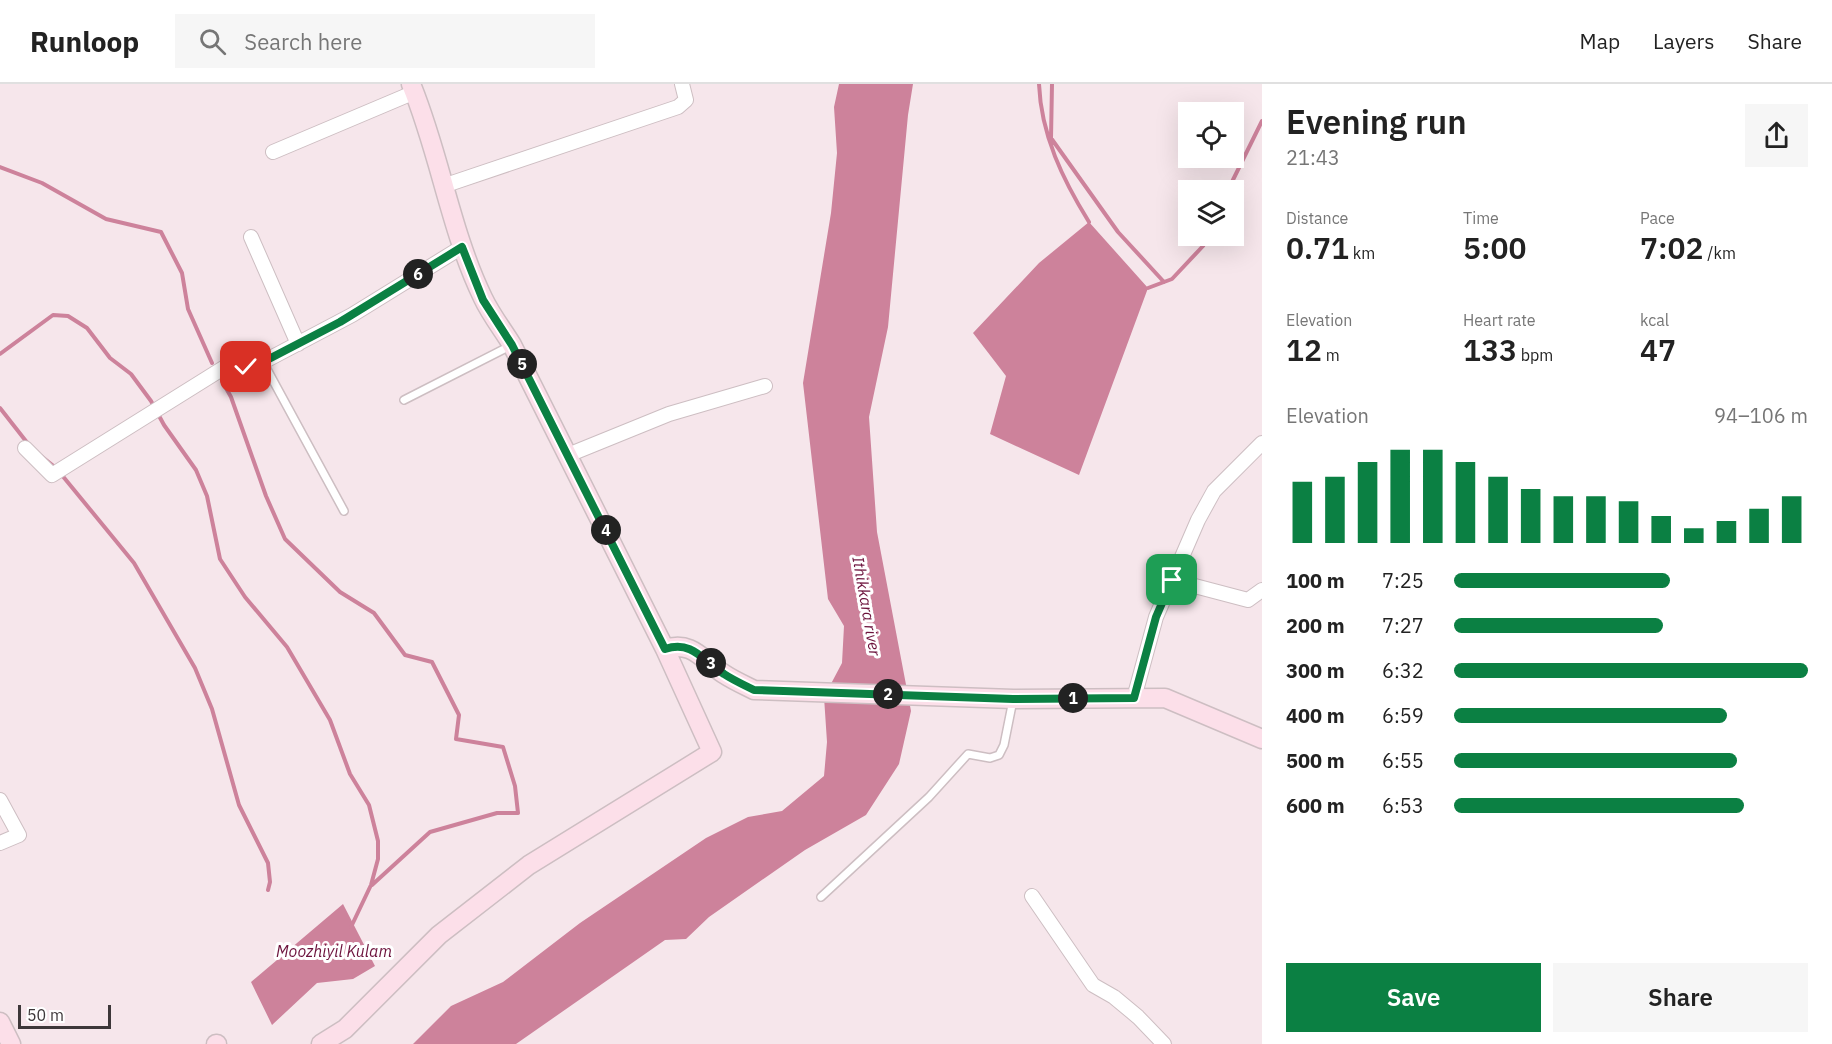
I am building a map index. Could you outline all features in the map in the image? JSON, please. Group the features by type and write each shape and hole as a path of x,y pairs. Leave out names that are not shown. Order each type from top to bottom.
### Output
{"street":[{"path":"446,185 678,107 686,100 682,84"},
{"path":"273,152 413,88 446,185 462,247 483,300 512,345 568,455 665,649 712,752 529,865 439,935 345,1029 321,1044"},
{"path":"251,237 298,344"},
{"path":"25,448 52,475 225,367 253,366 263,362 352,315 462,247"},
{"path":"568,455 669,414 765,386"},
{"path":"1134,698 1156,617 1198,520 1214,491 1262,443"},
{"path":"1172,580 1239,599 1248,600 1262,590"},
{"path":"665,649 676,646 692,648 723,674 754,690 1013,699 1165,698 1262,739"},
{"path":"0,800 19,835 0,843"},
{"path":"1032,896 1093,985 1114,997 1138,1017 1164,1044"},
{"path":"0,1022 11,1044"}],"lane":[{"path":"404,400 512,345"},
{"path":"263,362 344,510"},
{"path":"821,897 928,797 968,754 990,758 999,755 1004,745 1013,699"}],"water":[{"name":"Ithikkara river","path":"839,84 913,84 908,115 888,327 869,417 877,532 911,711 899,764 866,815 805,850 709,917 686,939 665,940 516,1044 413,1044 451,1006 503,982 580,923 706,838 748,817 782,811 824,776 827,742 824,697 842,663 844,626 828,599 803,383 831,213 837,153 834,107"},
{"path":"1089,222 1148,288 1079,475 990,434 1006,376 973,333 1039,263"},
{"name":"Moozhiyil Kulam","path":"343,904 375,966 353,979 317,983 272,1025 251,982"}],"waterway":[{"path":"1039,84 1044,121 1055,156 1070,190 1089,222"},
{"path":"1052,84 1051,138 1118,232 1164,282"},
{"path":"1233,180 1262,121"},
{"path":"0,167 42,183 106,219 161,232 182,273 188,309 212,363"},
{"path":"1148,288 1172,279 1203,246"},
{"path":"0,354 53,315 68,316 87,328 110,358 131,374 196,470 207,496 220,559 245,597 287,647 330,720 350,774 369,805 378,841 378,859 371,885 351,927"},
{"path":"222,381 231,397 266,496 285,539 340,592 374,613 405,655 432,662 459,715 456,739 503,747 515,786 518,813 497,813 430,832 372,885"},
{"path":"0,408 29,445"},
{"path":"41,456 56,468"},
{"path":"61,474 134,563 195,668 212,709 239,805 268,863 270,882 268,890"}],"route":[{"path":"246,367 263,362 340,322 462,247 483,300 512,345 665,649 676,646 692,648 723,674 754,690 1013,699 1134,698 1156,617 1172,580"}]}
